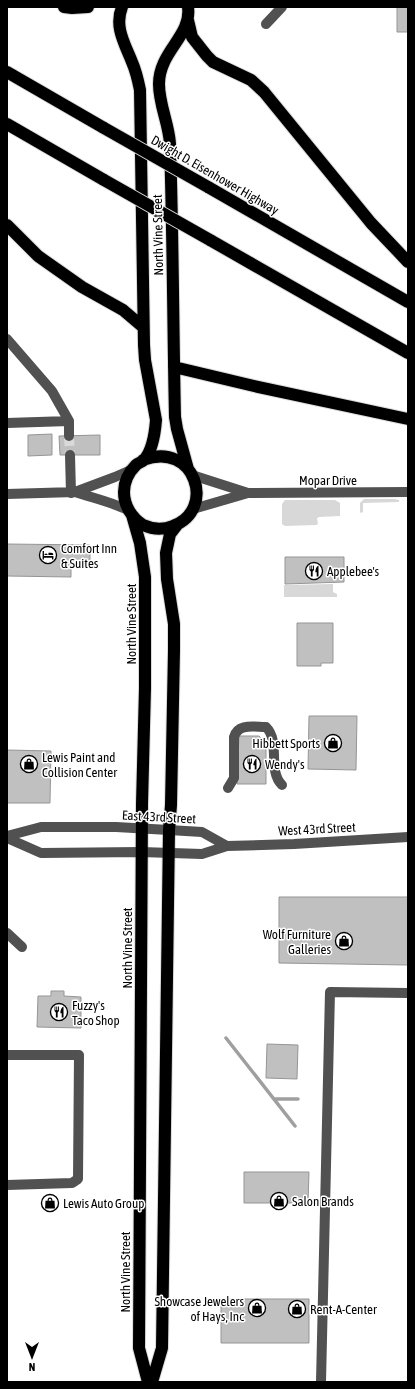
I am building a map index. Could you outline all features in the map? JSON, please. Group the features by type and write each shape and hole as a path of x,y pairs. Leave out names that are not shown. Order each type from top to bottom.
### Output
{"highway":[{"path":"64,7 88,7"},
{"name":"North Vine Street","path":"122,7 119,24 123,39 136,72 140,90 143,327 145,360 156,420 151,447 143,460"},
{"name":"North Vine Street","path":"188,7 188,20 182,34 162,65 159,85 170,142 175,417 177,429 190,472"},
{"path":"188,20 192,37 200,49 213,62 251,80 264,92 371,223 408,262"},
{"name":"Dwight D. Eisenhower Highway","path":"7,72 408,302"},
{"path":"7,124 408,353"},
{"path":"7,224 38,256 82,287 123,310 143,327"},
{"path":"174,367 408,419"},
{"path":"152,1382 162,1348 169,830 171,805 174,650 174,624 167,579 166,553 170,534 177,525 186,518 193,508 196,498 196,486 190,472 182,463 167,457 151,457 143,460 133,469 125,484 125,502 130,512 144,525 152,528 161,529 177,525"},
{"name":"North Vine Street","path":"130,512 140,543 145,577 145,688 141,829 139,1348 148,1382"}],"street":[{"path":"266,24 282,7"},
{"path":"7,339 52,391 69,421 69,436"},
{"path":"7,423 69,421"},
{"path":"70,455 73,492"},
{"path":"7,494 73,492 116,477 133,469"},
{"name":"Mopar Drive","path":"190,472 248,493"},
{"path":"73,492 97,500 113,503 130,512"},
{"name":"Mopar Drive","path":"193,508 248,493 408,492"},
{"path":"228,788 234,778 234,737 236,731 240,728 266,727 270,731 273,742 276,779 282,785"},
{"name":"East 43rd Street","path":"7,837 41,827 169,830 202,832 227,846"},
{"name":"East 43rd Street","path":"7,837 41,853 141,852 202,854 227,846"},
{"name":"West 43rd Street","path":"227,846 294,844 408,837"},
{"path":"7,933 22,947"},
{"path":"321,1382 330,992 408,993"},
{"path":"7,1055 79,1055 78,1179 72,1183 7,1185"}],"shaded area":[{"path":"364,499 395,499 399,500 399,502 363,503 363,512 361,513 360,503"},
{"path":"285,500 335,500 340,503 340,516 319,517 317,518 318,524 316,525 285,526 282,524 282,504"},
{"path":"333,584 333,592 337,594 337,597 284,597 284,585"}],"building":[{"path":"397,7 408,7 408,32 397,32"},
{"path":"52,434 52,455 28,456 28,435"},
{"path":"100,435 100,455 60,455 59,436"},
{"name":"Comfort Inn & Suites","path":"7,544 90,545 90,565 71,565 71,577 7,576"},
{"name":"Applebee's","path":"285,557 344,557 344,582 285,584"},
{"path":"297,623 333,623 333,663 321,663 321,666 297,666"},
{"name":"Hibbett Sports","path":"309,716 357,716 356,770 308,769"},
{"name":"Wendy's","path":"239,736 259,736 266,743 266,784 237,784"},
{"name":"Lewis Paint and Collision Center","path":"7,750 51,751 50,803 7,803"},
{"name":"Wolf Furniture Galleries","path":"279,897 408,897 408,965 279,963"},
{"name":"Fuzzy's Taco Shop","path":"51,991 64,991 64,996 81,997 81,1028 37,1027 38,996 51,996"},
{"path":"267,1044 298,1045 297,1079 266,1078"},
{"path":"244,1172 309,1172 308,1203 244,1203"},
{"path":"221,1299 309,1299 309,1343 221,1343"}],"waterway":[{"path":"226,1038 295,1126"},
{"path":"274,1099 298,1099"}],"tunnel":[{"path":"69,436 70,455"}],"place":[{"name":"Comfort Inn & Suites","path":"48,555"},
{"name":"Applebee's","path":"314,571"},
{"name":"Hibbett Sports","path":"333,743"},
{"name":"Lewis Paint and Collision Center","path":"29,764"},
{"name":"Wendy's","path":"252,764"},
{"name":"Wolf Furniture Galleries","path":"344,941"},
{"name":"Fuzzy's Taco Shop","path":"59,1012"},
{"name":"Salon Brands","path":"279,1201"},
{"name":"Lewis Auto Group","path":"50,1203"},
{"name":"Showcase Jewelers of Hays, Inc","path":"257,1308"},
{"name":"Rent-A-Center","path":"297,1309"}]}
